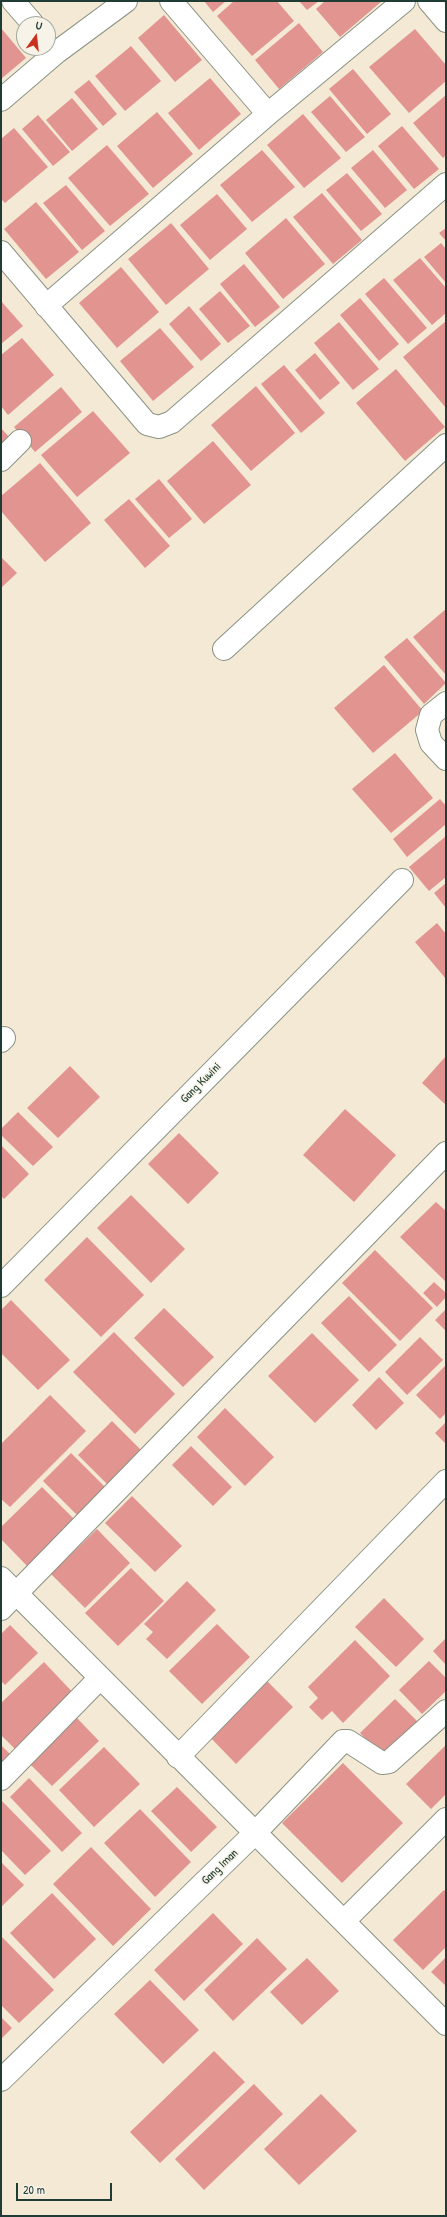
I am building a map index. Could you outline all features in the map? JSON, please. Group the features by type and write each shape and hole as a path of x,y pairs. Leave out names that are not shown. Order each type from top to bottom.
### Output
{"street":[{"path":"13,1 26,16"},
{"path":"56,45 126,1"},
{"path":"171,1 268,114"},
{"path":"46,306 268,114 404,1"},
{"path":"429,1 446,21"},
{"path":"1,100 43,56"},
{"path":"1,252 147,424 159,427 172,422 446,184"},
{"path":"1,460 20,441"},
{"path":"224,649 446,445"},
{"path":"446,703 431,715 427,730 431,743 446,759"},
{"name":"Gang Kuwini","path":"1,1286 402,880"},
{"path":"1,1609 8,1586 446,1153"},
{"path":"178,1757 446,1481"},
{"path":"8,1586 446,2024"},
{"path":"1,1779 100,1678"},
{"name":"Gang Iman","path":"1,2080 255,1833 343,1741 348,1740 382,1762 390,1762 446,1711"},
{"path":"344,1921 446,1819"}],"building":[{"path":"204,1 226,1 213,12"},
{"path":"234,1 277,1 294,21 252,56 217,16"},
{"path":"299,1 319,1 307,10"},
{"path":"325,1 382,1 340,37 316,9"},
{"path":"164,15 202,60 175,82 138,38"},
{"path":"299,23 323,52 279,89 255,60"},
{"path":"1,28 16,46 16,56 24,56 26,58 1,79"},
{"path":"415,29 446,65 446,81 409,113 369,67"},
{"path":"131,46 161,81 125,111 95,76"},
{"path":"353,69 391,114 367,134 329,89"},
{"path":"210,78 241,114 199,150 168,113"},
{"path":"89,80 117,114 103,126 74,92"},
{"path":"446,95 446,155 443,158 413,123"},
{"path":"330,96 365,137 346,152 311,112"},
{"path":"72,98 98,129 72,151 46,120"},
{"path":"157,112 193,154 153,188 117,146"},
{"path":"303,114 341,158 304,188 267,145"},
{"path":"38,115 70,152 53,166 22,129"},
{"path":"402,126 439,169 414,189 378,146"},
{"path":"14,128 48,167 5,203 1,199 1,139"},
{"path":"107,145 149,194 110,226 68,178"},
{"path":"262,150 295,187 252,222 220,185"},
{"path":"373,150 407,190 385,208 351,168"},
{"path":"347,173 382,214 361,231 326,190"},
{"path":"66,185 105,231 82,250 43,203"},
{"path":"322,193 362,240 333,264 293,217"},
{"path":"217,194 247,229 210,260 180,225"},
{"path":"36,202 79,252 46,279 4,229"},
{"path":"286,218 325,264 283,299 245,253"},
{"path":"171,223 209,269 166,305 128,259"},
{"path":"446,228 446,241 439,233"},
{"path":"441,243 446,249 446,283 424,257"},
{"path":"420,258 446,288 446,313 432,325 393,280"},
{"path":"244,264 280,307 255,327 220,284"},
{"path":"121,267 159,312 117,348 79,303"},
{"path":"384,278 427,328 408,344 365,294"},
{"path":"220,291 250,326 228,343 199,309"},
{"path":"360,298 399,344 379,361 340,315"},
{"path":"1,301 23,326 1,344"},
{"path":"189,306 221,344 201,361 169,324"},
{"path":"446,321 446,408 403,357"},
{"path":"339,322 379,369 353,390 314,343"},
{"path":"160,328 194,367 153,401 120,361"},
{"path":"22,338 54,375 8,415 1,406 1,355"},
{"path":"315,353 340,383 320,400 295,370"},
{"path":"284,365 325,413 301,433 261,384"},
{"path":"396,369 445,427 405,461 356,403"},
{"path":"256,386 295,433 251,471 211,425"},
{"path":"61,387 82,412 35,452 14,427"},
{"path":"93,411 130,453 77,497 41,455"},
{"path":"1,428 10,438 1,447"},
{"path":"213,441 251,485 204,524 167,481"},
{"path":"40,463 91,523 45,562 1,511 1,496"},
{"path":"159,479 192,519 169,538 135,499"},
{"path":"129,499 170,546 145,568 104,520"},
{"path":"1,557 17,573 1,588"},
{"path":"446,609 446,675 413,637"},
{"path":"407,638 446,683 424,704 384,657"},
{"path":"384,665 423,711 373,753 334,708"},
{"path":"395,753 433,798 391,833 352,789"},
{"path":"440,799 446,806 446,824 407,857 393,839"},
{"path":"446,836 446,877 429,891 409,867"},
{"path":"446,883 446,908 434,893"},
{"path":"437,923 446,934 446,979 415,942"},
{"path":"446,1056 446,1105 422,1083"},
{"path":"70,1066 100,1097 58,1138 27,1108"},
{"path":"345,1109 396,1155 354,1202 303,1155"},
{"path":"18,1112 53,1147 33,1166 1,1135 1,1129"},
{"path":"179,1133 219,1173 188,1204 148,1164"},
{"path":"1,1145 29,1174 4,1199 1,1196"},
{"path":"131,1195 185,1249 151,1283 97,1228"},
{"path":"436,1202 446,1211 446,1282 400,1237"},
{"path":"87,1237 144,1295 101,1337 44,1280"},
{"path":"375,1250 433,1308 400,1341 342,1283"},
{"path":"434,1282 446,1293 446,1297 437,1307 423,1293"},
{"path":"349,1296 397,1345 369,1372 321,1323"},
{"path":"11,1300 70,1360 38,1390 1,1353 1,1310"},
{"path":"164,1308 214,1357 183,1387 134,1338"},
{"path":"446,1309 446,1331 435,1320"},
{"path":"114,1332 175,1394 135,1434 73,1372"},
{"path":"312,1333 359,1380 315,1423 268,1376"},
{"path":"420,1337 443,1360 407,1395 385,1372"},
{"path":"446,1365 446,1413 440,1419 416,1395"},
{"path":"379,1377 404,1403 376,1430 352,1405"},
{"path":"50,1395 86,1431 10,1507 1,1499 1,1444"},
{"path":"225,1408 274,1457 245,1486 197,1437"},
{"path":"112,1421 145,1454 110,1487 78,1455"},
{"path":"446,1422 446,1444 435,1433"},
{"path":"191,1446 232,1487 213,1506 172,1465"},
{"path":"71,1453 109,1491 81,1519 43,1481"},
{"path":"42,1487 76,1521 29,1568 1,1539 1,1527"},
{"path":"132,1496 182,1546 155,1572 105,1523"},
{"path":"97,1529 130,1563 85,1608 51,1574"},
{"path":"131,1568 164,1601 118,1646 85,1613"},
{"path":"187,1581 216,1610 167,1659 146,1639 153,1632 144,1624"},
{"path":"384,1598 424,1639 396,1667 355,1627"},
{"path":"217,1624 250,1657 202,1704 169,1671"},
{"path":"10,1625 38,1653 5,1685 1,1681 1,1634"},
{"path":"446,1638 446,1665 433,1651"},
{"path":"355,1640 390,1676 343,1723 332,1711 322,1720 309,1707 318,1698 308,1687"},
{"path":"429,1661 446,1678 446,1691 422,1714 399,1690"},
{"path":"44,1662 78,1698 20,1754 1,1735 1,1703"},
{"path":"265,1679 293,1707 236,1764 208,1735"},
{"path":"395,1699 418,1722 383,1757 360,1733"},
{"path":"77,1718 99,1741 52,1786 30,1764"},
{"path":"1,1745 16,1760 1,1774"},
{"path":"446,1745 446,1794 431,1809 406,1784"},
{"path":"104,1747 140,1784 94,1827 59,1790"},
{"path":"343,1763 403,1823 342,1883 282,1823"},
{"path":"29,1778 82,1833 62,1852 10,1797"},
{"path":"177,1787 217,1827 191,1852 151,1811"},
{"path":"1,1800 51,1851 25,1875 1,1850"},
{"path":"140,1809 191,1862 155,1897 104,1843"},
{"path":"91,1847 151,1909 113,1946 53,1884"},
{"path":"1,1862 24,1885 1,1907"},
{"path":"444,1890 446,1892 446,1947 423,1970 393,1940"},
{"path":"52,1893 96,1939 54,1979 10,1933"},
{"path":"213,1913 243,1944 184,2001 154,1970"},
{"path":"2,1937 54,1990 19,2023 1,2005"},
{"path":"257,1938 287,1969 233,2021 204,1990"},
{"path":"446,1957 446,1986 431,1972"},
{"path":"307,1958 339,1991 302,2025 270,1992"},
{"path":"150,1980 199,2030 163,2064 114,2014"},
{"path":"1,2017 12,2028 1,2039"},
{"path":"214,2051 245,2082 160,2163 130,2132"},
{"path":"254,2084 283,2114 204,2190 175,2159"},
{"path":"321,2094 357,2131 299,2185 264,2149"}]}
